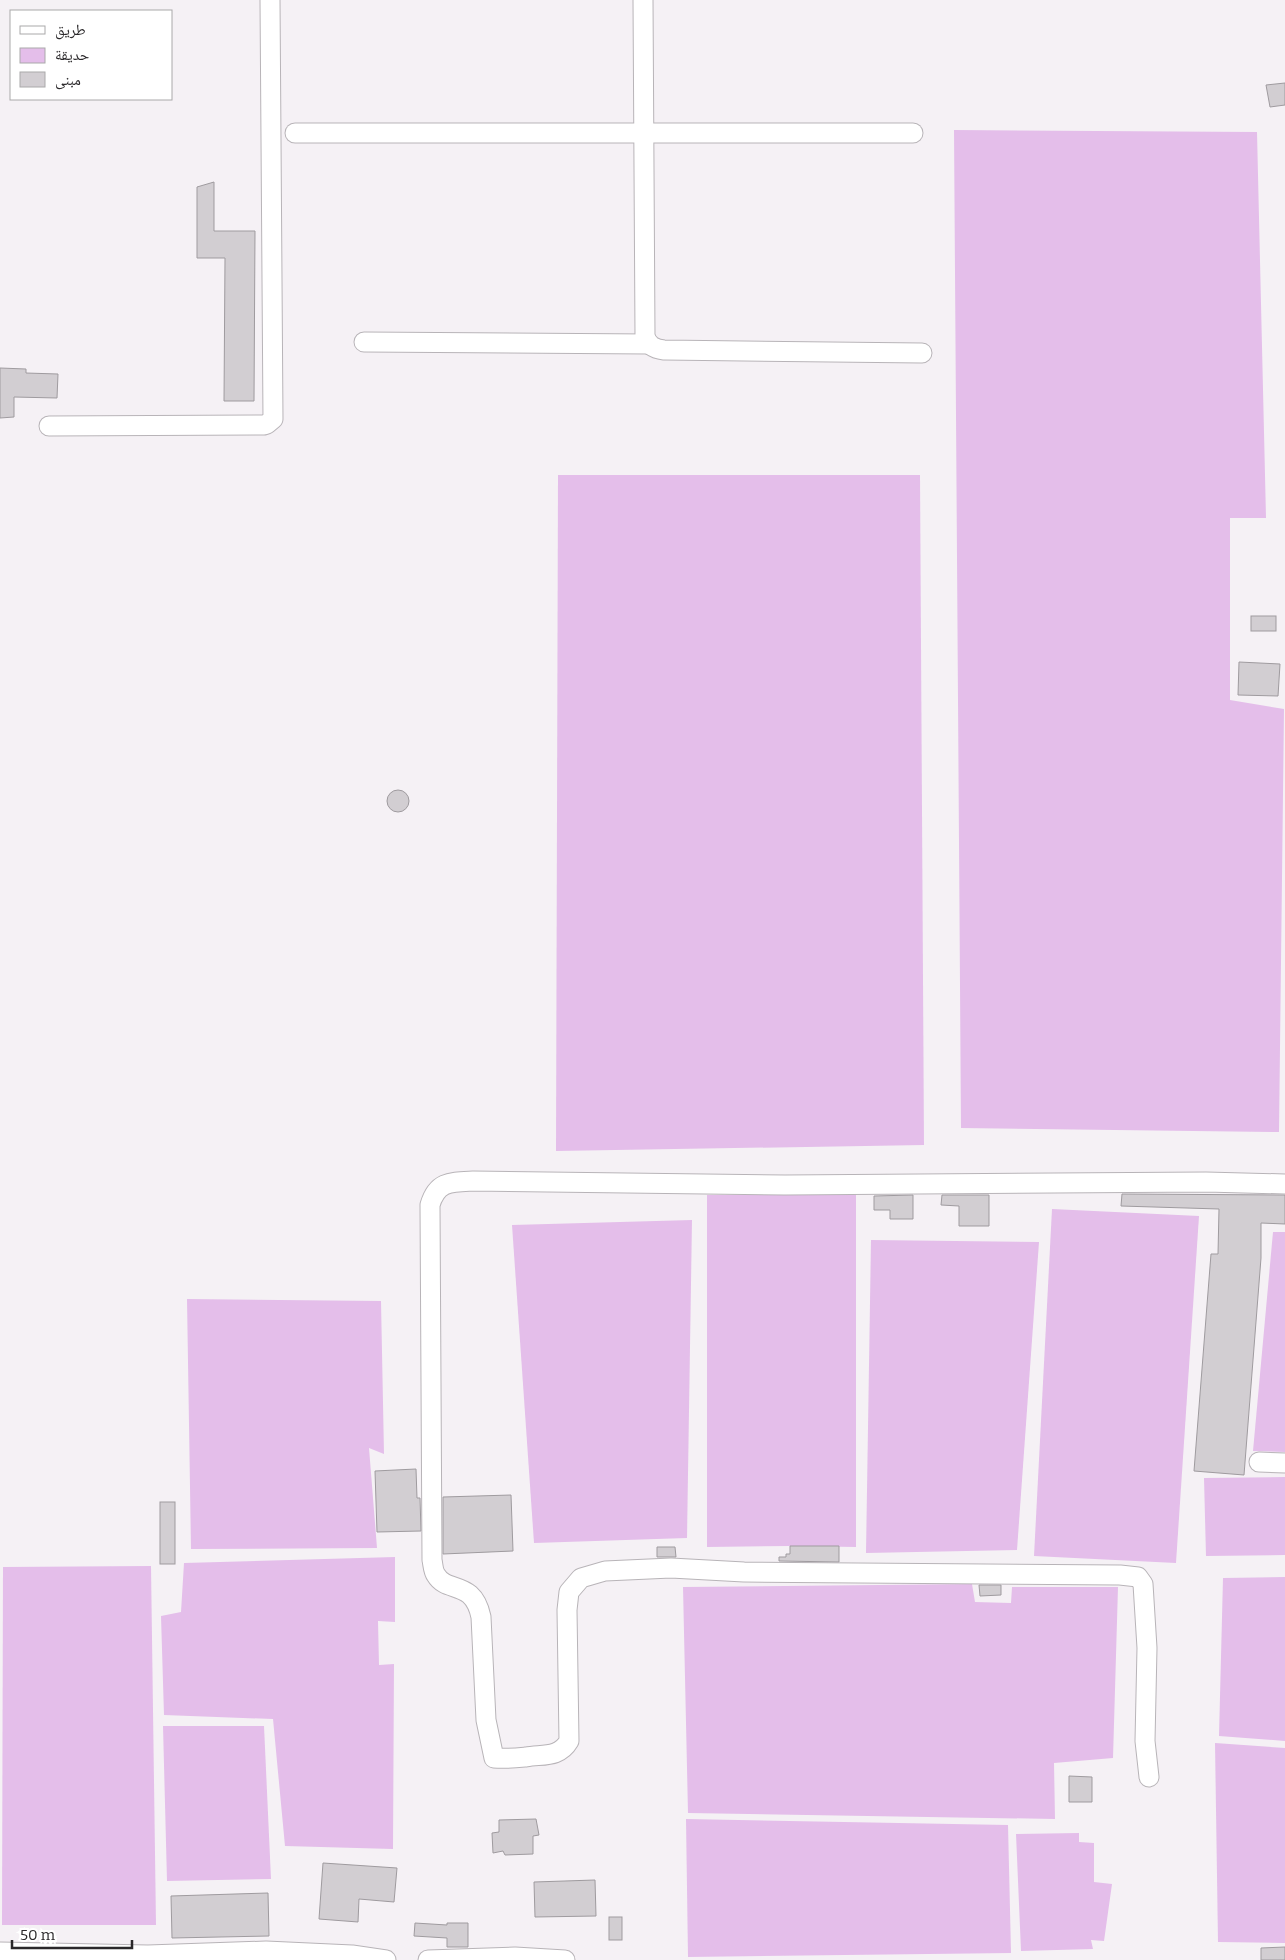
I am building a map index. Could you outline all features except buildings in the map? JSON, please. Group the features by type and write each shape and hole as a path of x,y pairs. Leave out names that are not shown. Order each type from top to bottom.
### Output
{"street":[{"path":"49,426 264,425 273,418 270,0"},
{"path":"643,0 645,336 648,344"},
{"path":"295,133 913,133"},
{"path":"364,342 648,344 664,350 922,353"},
{"path":"1149,1777 1145,1741 1147,1648 1143,1584 1138,1577 1120,1575 744,1572 671,1568 606,1571 581,1578 569,1592 566,1610 569,1741 565,1748 544,1756 526,1756 518,1759 494,1758 486,1720 479,1607 474,1598 463,1589 445,1584 436,1575 432,1560 430,1205 433,1194 441,1186 451,1182 474,1181 775,1185 1206,1182 1285,1184"},
{"path":"1259,1462 1285,1463"},
{"path":"0,1952 148,1955 266,1951 386,1960"},
{"path":"428,1960 514,1956 565,1960"}],"green space":[{"path":"954,130 1257,132 1266,518 1230,518 1230,700 1284,709 1279,1132 961,1128"},
{"path":"558,475 920,475 924,1145 556,1151"},
{"path":"707,1195 856,1195 856,1547 707,1547"},
{"path":"1052,1209 1199,1216 1176,1563 1034,1556"},
{"path":"692,1220 687,1538 534,1543 512,1225"},
{"path":"1273,1232 1285,1232 1285,1452 1253,1451"},
{"path":"871,1240 1039,1242 1017,1550 866,1553"},
{"path":"187,1299 381,1301 384,1454 369,1448 377,1548 191,1549"},
{"path":"1285,1477 1285,1555 1206,1556 1204,1478"},
{"path":"395,1557 395,1622 378,1621 379,1665 394,1664 393,1849 285,1846 273,1719 164,1715 161,1616 181,1612 184,1563"},
{"path":"151,1566 156,1925 2,1925 3,1567"},
{"path":"1285,1577 1285,1741 1219,1736 1223,1578"},
{"path":"972,1584 975,1602 1011,1603 1012,1587 1118,1587 1113,1758 1054,1763 1055,1819 688,1813 683,1587"},
{"path":"163,1726 264,1726 271,1879 167,1881"},
{"path":"1215,1743 1285,1748 1285,1943 1218,1942"},
{"path":"686,1819 1008,1825 1011,1953 688,1957"},
{"path":"1079,1833 1079,1842 1094,1843 1094,1882 1112,1884 1104,1941 1091,1940 1093,1949 1021,1951 1016,1834"}]}
